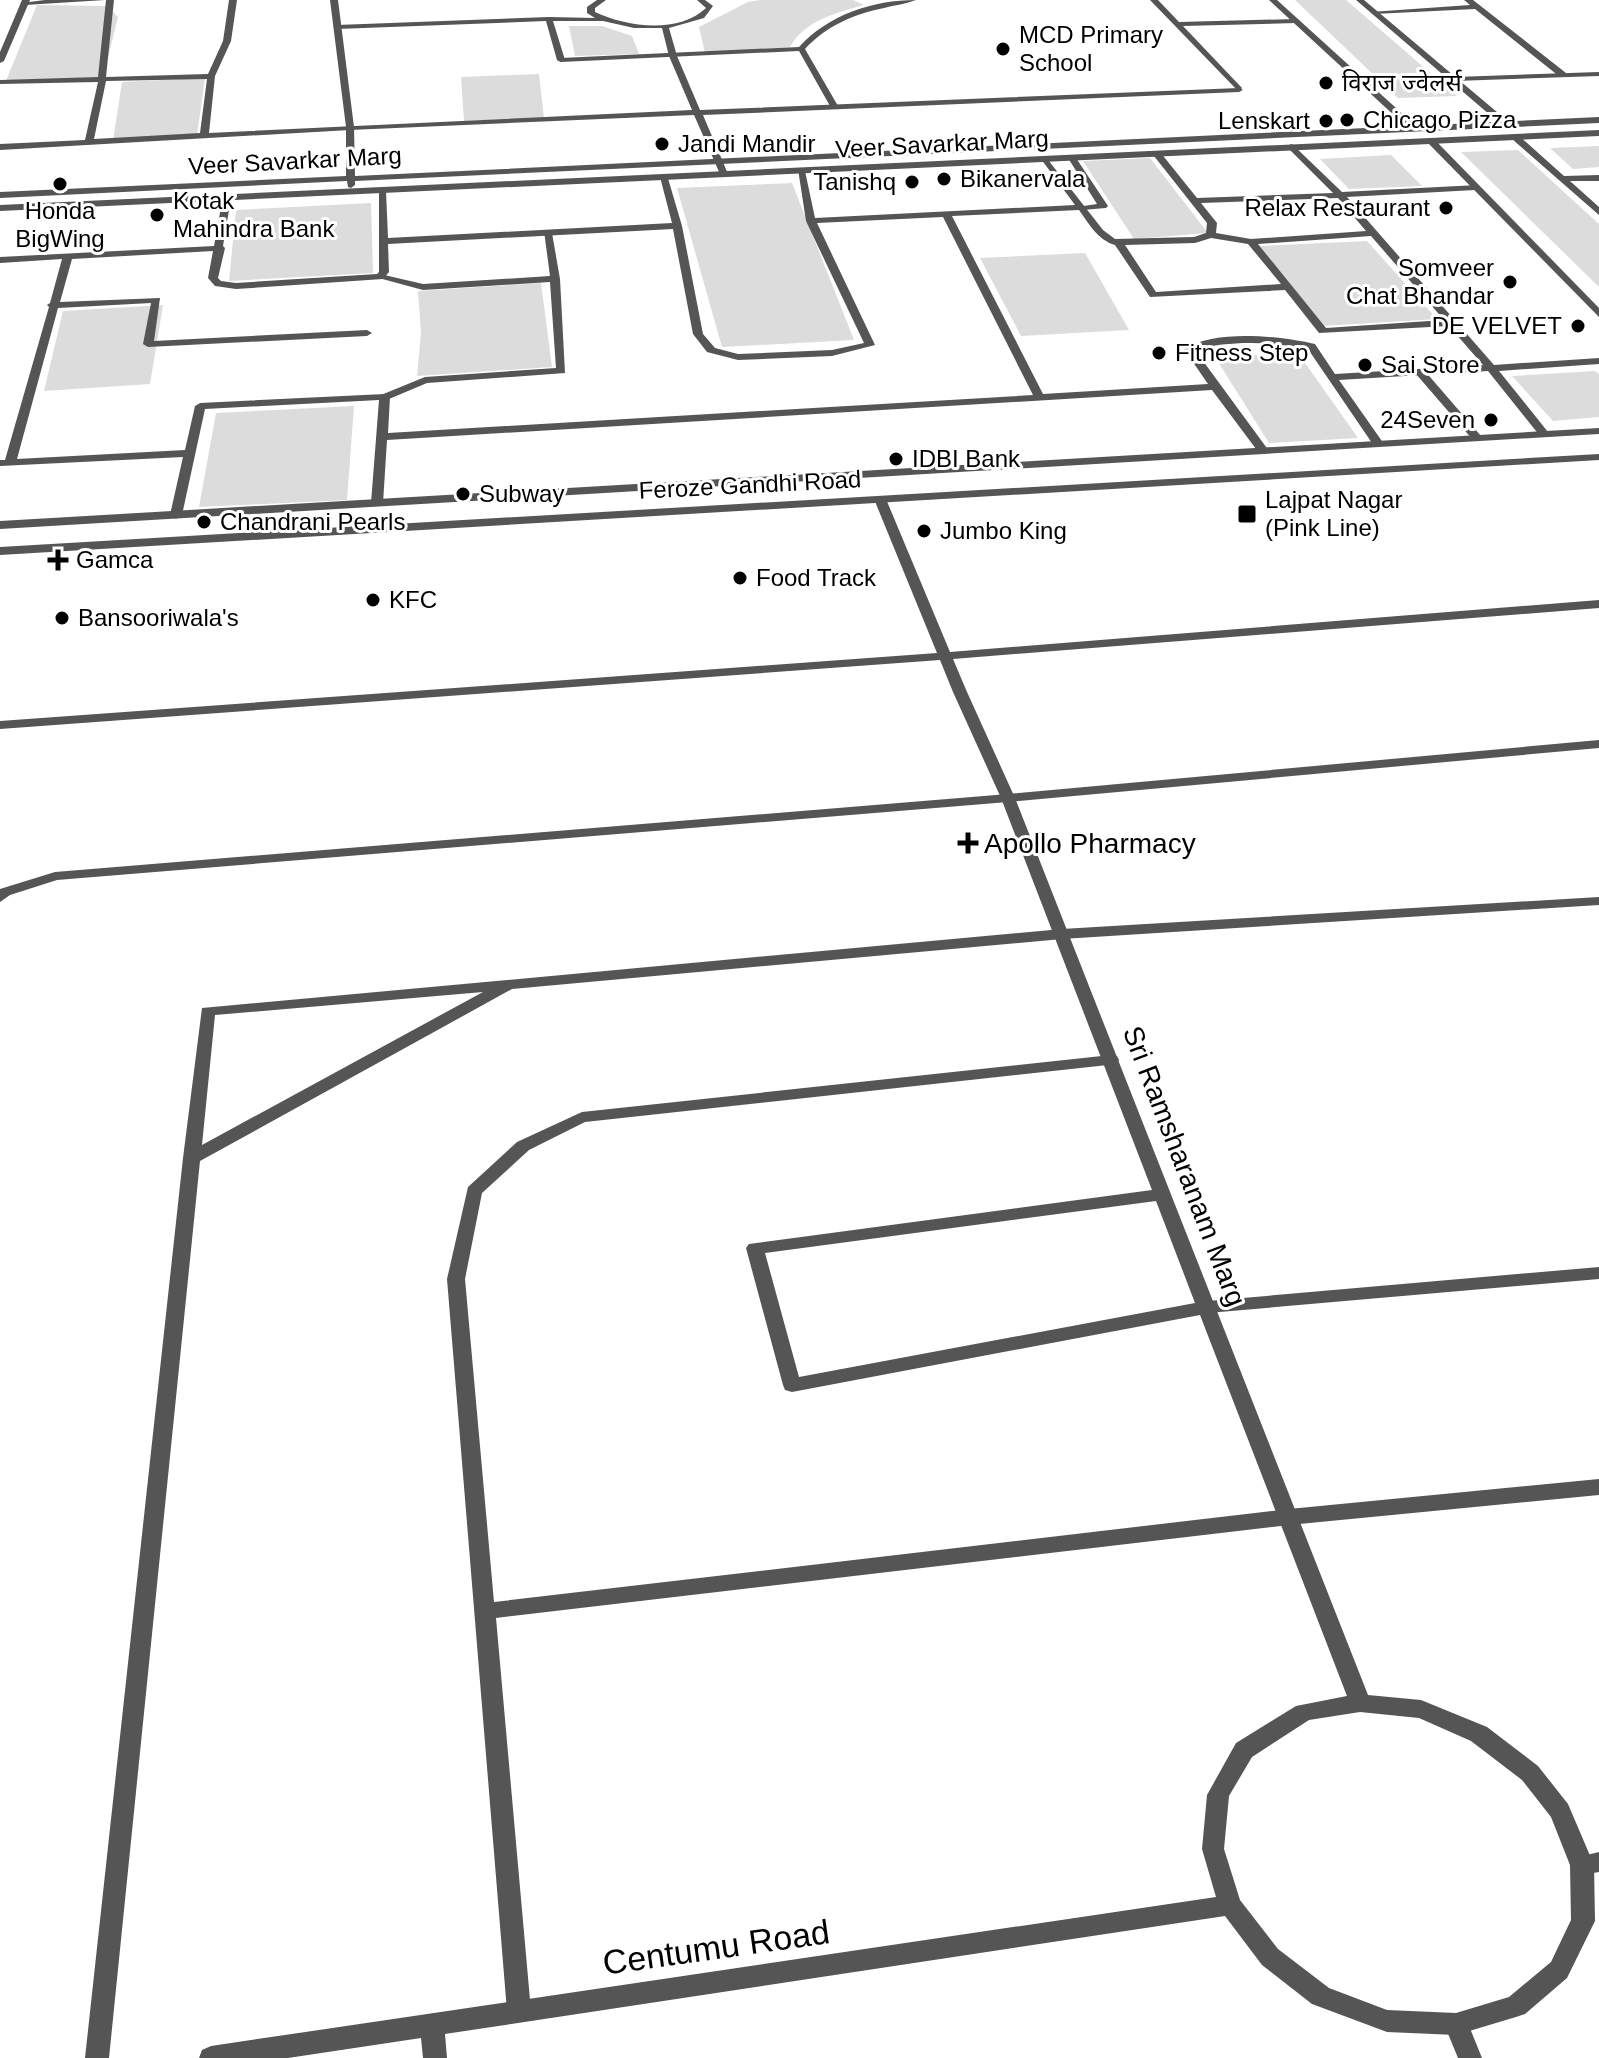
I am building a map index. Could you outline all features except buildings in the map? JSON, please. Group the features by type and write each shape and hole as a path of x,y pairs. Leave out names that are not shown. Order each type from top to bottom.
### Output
{"street":[{"path":"0,61 26,1 101,0"},
{"path":"89,143 102,80 110,0"},
{"path":"204,137 211,76 227,41 233,0"},
{"path":"334,0 350,127 351,192"},
{"path":"600,20 591,13 591,7 602,0"},
{"path":"703,1 718,0"},
{"path":"864,0 880,6"},
{"path":"549,19 561,60 673,56 801,49 812,35 846,16 912,0"},
{"path":"0,147 350,127 1239,90 1154,0"},
{"path":"1273,0 1414,129"},
{"path":"1360,0 1507,125"},
{"path":"1468,0 1563,75"},
{"path":"337,27 549,19 665,26 700,18 710,8 703,1"},
{"path":"1374,12 1477,7"},
{"path":"1177,24 1296,21"},
{"path":"665,26 673,56 724,174"},
{"path":"801,49 834,106"},
{"path":"1455,79 1599,74"},
{"path":"0,82 211,76"},
{"name":"Veer Savarkar Marg","path":"0,195 1599,120"},
{"name":"Veer Savarkar Marg","path":"0,208 1599,133"},
{"path":"1515,137 1599,212"},
{"path":"1431,141 1599,314"},
{"path":"1292,147 1340,195 1491,368 1544,434"},
{"path":"1157,154 1212,223 1211,235"},
{"path":"811,221 1103,206 1072,158"},
{"path":"1045,159 1100,232 1113,242 1195,240 1211,235 1251,242 1372,233"},
{"path":"664,177 698,334 711,350 738,357 832,353 870,345 811,221 801,171"},
{"path":"1562,179 1599,178"},
{"path":"1194,201 1475,187"},
{"path":"380,277 384,272 382,191"},
{"path":"226,198 213,278 218,284 265,285 380,277 423,287 555,279"},
{"path":"946,214 1040,398"},
{"path":"382,241 677,226"},
{"path":"176,515 200,406 385,397 425,380 561,371 555,279 547,233"},
{"path":"1251,242 1323,331 1452,323"},
{"path":"1119,243 1153,295 1288,287"},
{"path":"0,260 220,248"},
{"path":"68,256 5,463 190,453"},
{"path":"52,305 157,300 148,344 367,333"},
{"path":"1263,451 1189,349 1205,343 1276,340 1311,346 1378,444"},
{"path":"1332,377 1599,361"},
{"path":"1420,372 1477,438"},
{"path":"382,437 1215,387"},
{"path":"377,503 385,397"},
{"name":"Feroze Gandhi Road","path":"0,525 1599,431"},
{"name":"Feroze Gandhi Road","path":"0,551 1599,457"},
{"path":"1036,464 1041,489"},
{"name":"Sri Ramsharanam Marg","path":"880,499 943,656 1008,798 1360,1703"},
{"path":"0,725 1599,604"},
{"path":"0,898 5,892 55,876 1008,798 1599,744"},
{"path":"97,2058 208,1011 1062,934 1599,901"},
{"path":"192,1158 508,985"},
{"path":"519,2011 456,1279 474,1191 523,1146 582,1117 1111,1060"},
{"path":"1164,1194 755,1248 792,1385 1208,1307 1599,1273"},
{"path":"485,1611 1289,1517 1599,1487"},
{"path":"1360,1703 1421,1709 1479,1734 1530,1773 1560,1811 1591,1864 1583,1921 1559,1970 1516,2006 1456,2024 1387,2021 1321,1996 1270,1957 1230,1905 1213,1849 1218,1795 1244,1750 1304,1712 1360,1703"},
{"name":"Centumu Road","path":"211,2058 1230,1905"},
{"path":"1456,2024 1470,2058"},
{"path":"432,2025 435,2058"}],"shaded area":[{"path":"853,0 864,5 813,24 790,47 705,53 699,27 748,2"},
{"path":"1295,0 1346,0 1457,96 1398,98"},
{"path":"37,5 107,6 118,17 103,77 6,81"},
{"path":"569,26 602,26 632,36 639,54 575,56"},
{"path":"539,74 544,118 464,121 461,77"},
{"path":"205,78 197,135 113,141 122,82"},
{"path":"1599,146 1599,167 1573,169 1550,148"},
{"path":"1518,150 1599,224 1599,287 1461,152"},
{"path":"1391,155 1422,186 1349,189 1320,159"},
{"path":"1150,158 1208,233 1134,239 1083,161"},
{"path":"792,183 854,340 722,347 677,188"},
{"path":"371,203 373,273 229,281 236,210"},
{"path":"1367,241 1437,319 1323,326 1260,246"},
{"path":"1085,253 1129,330 1021,336 980,258"},
{"path":"541,283 552,367 417,376 421,333 418,291"},
{"path":"163,305 150,384 44,391 63,311"},
{"path":"1298,353 1358,438 1269,443 1215,357"},
{"path":"1595,371 1599,374 1599,417 1553,421 1512,376"},
{"path":"354,406 347,500 199,507 216,413"}],"place":[{"name":"MCD Primary School","path":"1003,49"},
{"name":"विराज ज्वेलर्स","path":"1326,83"},
{"name":"Chicago Pizza","path":"1347,120"},
{"name":"Lenskart","path":"1326,121"},
{"name":"Jandi Mandir","path":"662,144"},
{"name":"Bikanervala","path":"944,179"},
{"name":"Tanishq","path":"912,182"},
{"name":"Honda BigWing","path":"60,184"},
{"name":"Relax Restaurant","path":"1446,208"},
{"name":"Kotak Mahindra Bank","path":"157,215"},
{"name":"Somveer Chat Bhandar","path":"1510,282"},
{"name":"DE VELVET","path":"1578,326"},
{"name":"Fitness Step","path":"1159,353"},
{"name":"Sai Store","path":"1365,365"},
{"name":"24Seven","path":"1491,420"},
{"name":"IDBI Bank","path":"896,459"},
{"name":"Subway","path":"463,494"},
{"name":"Lajpat Nagar (Pink Line)","path":"1247,514"},
{"name":"Chandrani Pearls","path":"204,522"},
{"name":"Jumbo King","path":"924,531"},
{"name":"Gamca","path":"58,560"},
{"name":"Food Track","path":"740,578"},
{"name":"KFC","path":"373,600"},
{"name":"Bansooriwala's","path":"62,618"},
{"name":"Apollo Pharmacy","path":"968,843"}]}
